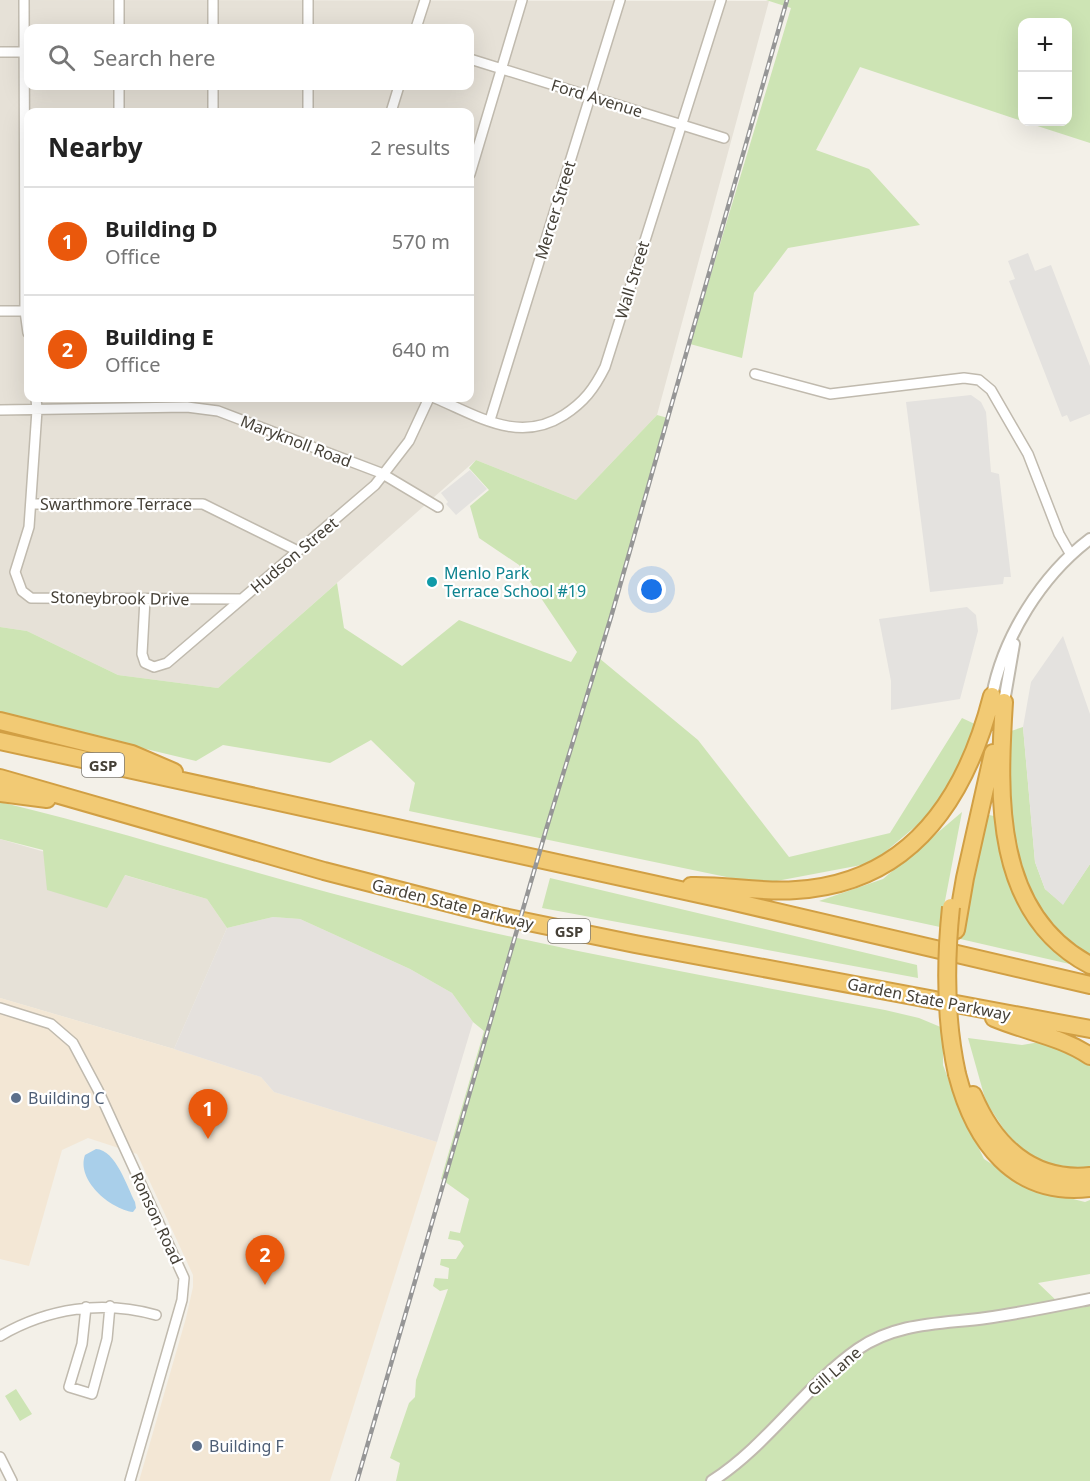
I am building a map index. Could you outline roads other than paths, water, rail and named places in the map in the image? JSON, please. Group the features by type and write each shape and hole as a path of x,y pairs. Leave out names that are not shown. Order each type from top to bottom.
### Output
{"highway":[{"path":"663,886 719,885 773,891 807,889 849,880 888,861 926,831 954,793 977,749 998,699"},
{"path":"998,699 989,729 955,908 955,1000 962,1075 974,1123 1001,1161 1024,1176 1044,1185 1073,1189 1090,1188"},
{"path":"998,699 1001,797 1017,878 1030,910 1046,932 1066,951 1090,965"},
{"path":"0,720 132,754 206,786"},
{"name":"GSP","path":"0,741 663,886 1090,985"},
{"name":"Garden State Parkway","path":"0,778 367,883 499,916 656,949 1090,1029"},
{"path":"0,793 17,797 82,801"},
{"path":"960,1004 1017,1028 1053,1037 1090,1056"},
{"path":"962,1075 984,1118 1001,1143 1016,1157 1048,1173 1067,1177 1090,1176"}],"street":[{"path":"24,0 25,24"},
{"path":"119,0 119,24"},
{"path":"213,0 213,24"},
{"path":"308,0 308,24"},
{"path":"417,24 425,0"},
{"path":"474,160 522,0"},
{"name":"Mercer Street","path":"490,420 620,0"},
{"name":"Wall Street","path":"445,402 505,427 529,429 548,426 582,404 594,389 605,367 679,124 721,0"},
{"path":"0,52 24,52"},
{"name":"Ford Avenue","path":"474,60 724,138"},
{"path":"26,90 26,108"},
{"path":"119,90 119,108"},
{"path":"213,90 213,108"},
{"path":"308,90 308,108"},
{"path":"392,108 398,90"},
{"path":"0,311 24,311"},
{"path":"755,374 830,394 964,378 979,380 991,390 1028,454 1059,534 1071,555"},
{"path":"32,504 37,402"},
{"name":"Hudson Street","path":"145,599 142,654 146,663 153,668 167,663 384,475 410,441 427,402"},
{"name":"Maryknoll Road","path":"0,410 187,407 218,411 384,475 438,507"},
{"name":"Swarthmore Terrace","path":"32,504 204,504 298,551"},
{"name":"Stoneybrook Drive","path":"32,504 29,527 15,572 22,591 31,598 241,599"},
{"path":"998,699 998,669 1015,635 1042,589 1071,555 1090,539"},
{"name":"Ronson Road","path":"0,1008 51,1024 73,1043 99,1090 184,1278 181,1305 130,1481"},
{"name":"Gill Lane","path":"712,1481 732,1466 831,1371 873,1340 904,1328 988,1318 1090,1299"},
{"path":"86,1307 82,1344 69,1387 92,1394 107,1339 110,1306"},
{"path":"0,1336 43,1317 86,1307 110,1306 156,1315"},
{"path":"0,1457 12,1481"}],"water":[{"path":"96,1149 109,1156 120,1170 135,1202 136,1208 133,1212 124,1210 105,1199 90,1183 85,1174 85,1155"}],"railway":[{"path":"357,1481 546,830 611,617 787,0"}],"place":[{"name":"Menlo Park Terrace School #19","path":"432,582"},
{"name":"Building C","path":"16,1098"},
{"name":"Building D","path":"208,1139"},
{"name":"Building E","path":"265,1285"},
{"name":"Building F","path":"197,1446"}]}
